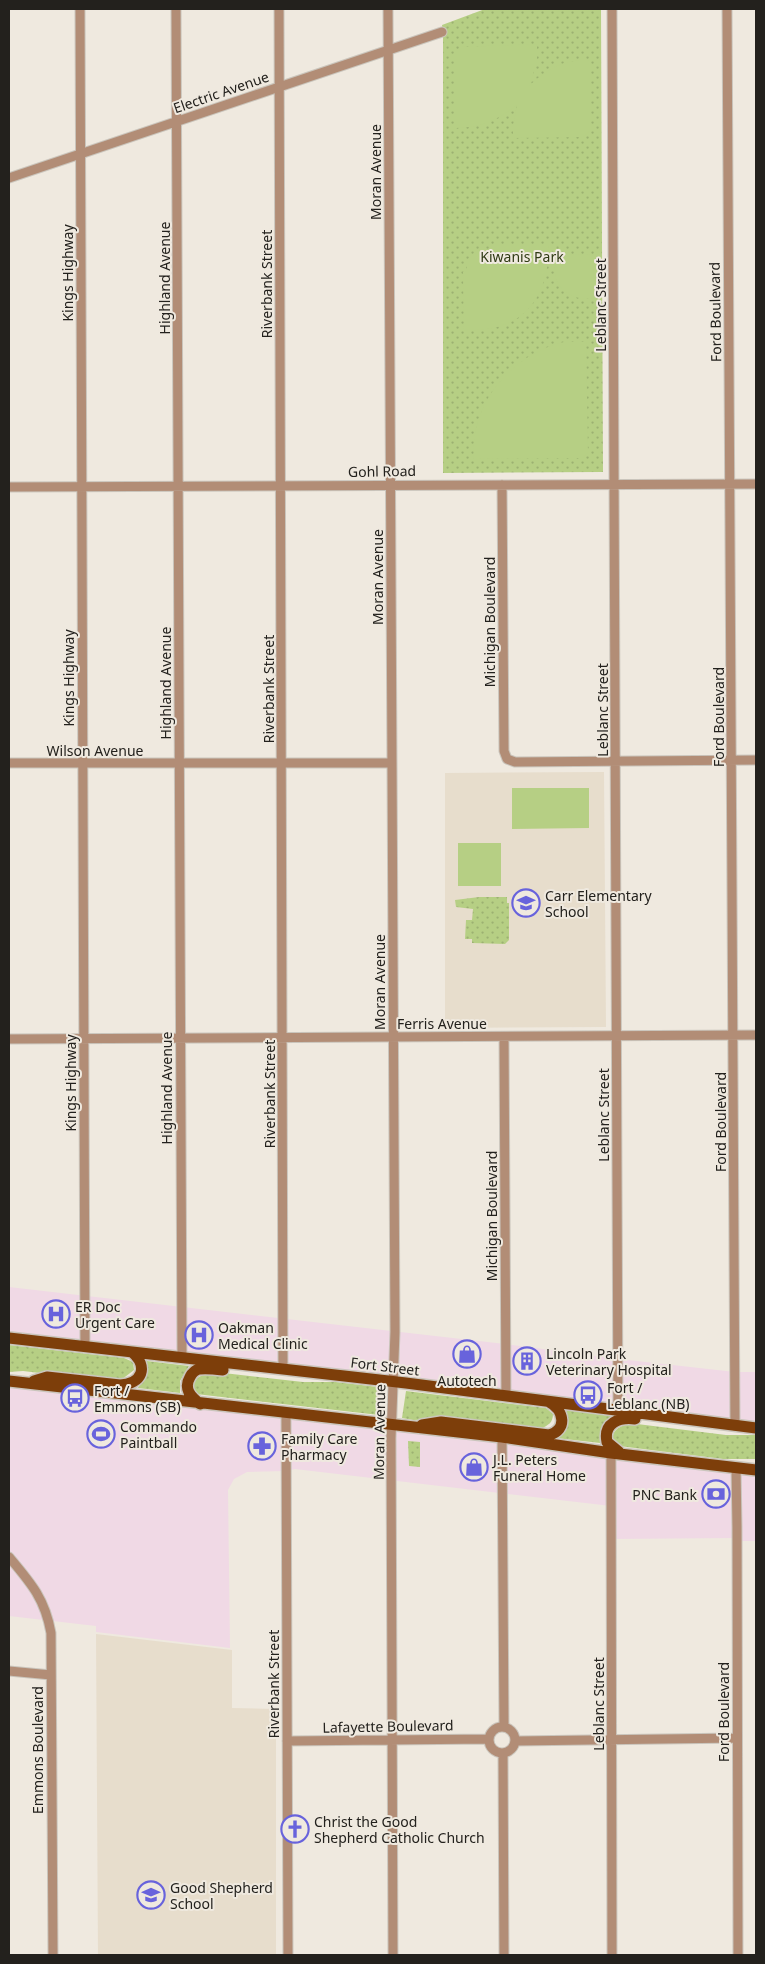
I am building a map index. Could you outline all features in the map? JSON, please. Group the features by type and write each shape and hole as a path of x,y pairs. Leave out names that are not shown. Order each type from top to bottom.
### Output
{"main road":[{"name":"Fort Street","path":"9,1338 394,1382 756,1428"},
{"path":"28,1383 47,1377 120,1384 132,1383 139,1377 142,1369 141,1361 132,1352"},
{"path":"189,1398 188,1380 191,1374 199,1369 279,1375 296,1371"},
{"path":"9,1381 189,1398 200,1404 502,1437 626,1455 756,1470"},
{"path":"411,1428 441,1422 549,1436 558,1431 562,1414 558,1406 547,1401"},
{"path":"626,1455 613,1449 606,1442 606,1431 617,1420 625,1418 726,1430 735,1426"},
{"path":"705,1464 756,1462"}],"street":[{"name":"Kings Highway","path":"80,9 85,1347"},
{"name":"Highland Avenue","path":"176,9 182,1358"},
{"name":"Riverbank Street","path":"279,9 283,1369"},
{"name":"Moran Avenue","path":"388,9 393,1037 392,1740 394,1955"},
{"name":"Leblanc Street","path":"612,9 618,1411"},
{"name":"Ford Boulevard","path":"727,9 735,1426"},
{"name":"Electric Avenue","path":"9,178 442,32"},
{"name":"Gohl Road","path":"9,487 756,484"},
{"name":"Michigan Boulevard","path":"502,485 504,751 507,758 515,762 616,761"},
{"path":"616,761 756,760"},
{"name":"Wilson Avenue","path":"9,763 391,763"},
{"name":"Ferris Avenue","path":"9,1039 756,1035"},
{"name":"Michigan Boulevard","path":"504,1037 506,1396"},
{"name":"Riverbank Street","path":"286,1414 288,1955"},
{"path":"502,1437 504,1726"},
{"name":"Leblanc Street","path":"611,1453 612,1955"},
{"name":"Ford Boulevard","path":"736,1468 738,1955"},
{"name":"Emmons Boulevard","path":"9,1557 32,1584 43,1604 51,1633 53,1955"},
{"path":"9,1671 51,1675"},
{"path":"504,1726 513,1732 516,1741 510,1751 503,1753 495,1751 491,1747 489,1739 491,1732 504,1726"},
{"path":"516,1741 737,1738"},
{"name":"Lafayette Boulevard","path":"287,1741 489,1739"},
{"path":"503,1753 504,1955"}],"shaded area":[{"name":"Carr Elementary School","path":"604,772 606,1027 445,1028 445,773"},
{"path":"9,1287 505,1344 619,1359 735,1372 756,1372 756,1428 9,1338"},
{"path":"9,1381 756,1470 756,1541 736,1541 736,1538 611,1539 611,1506 295,1469 247,1472 234,1479 228,1490 230,1648 96,1632 96,1626 9,1616"},
{"path":"96,1634 232,1650 232,1708 276,1709 276,1955 98,1955"}],"green space":[{"name":"Kiwanis Park","path":"485,9 601,9 603,472 443,473 442,25"},
{"path":"537,44 537,62 529,86 543,74 557,66 573,61 591,61 591,130 583,137 513,138 517,105 482,125 456,128 456,53 462,47"},
{"path":"489,246 549,246 543,283 537,298 528,310 516,319 501,326 484,330 464,330 463,272 467,271 467,260 477,250 489,250"},
{"path":"559,254 593,255 598,260 597,298 586,299 577,297 562,289 557,282 555,274 555,264"},
{"path":"564,342 586,342 588,453 582,458 474,459 474,439 479,419 487,401 498,384 511,370 527,358 545,348"},
{"path":"512,788 589,788 589,828 512,829"},
{"path":"458,843 501,843 501,886 458,886"},
{"path":"479,897 507,897 507,903 509,903 509,940 505,944 472,943 472,939 465,939 466,920 472,920 473,909 456,907 455,900"},
{"path":"9,1345 124,1358 133,1362 134,1370 121,1380 105,1381 23,1371 9,1372"},
{"path":"147,1361 189,1366 180,1381 180,1393 138,1388 147,1374"},
{"path":"215,1372 303,1382 336,1382 378,1387 380,1389 379,1415 196,1394 192,1386 198,1377"},
{"path":"406,1391 546,1408 553,1414 553,1417 550,1423 541,1429 441,1419 413,1420 402,1418"},
{"path":"565,1410 611,1416 602,1428 600,1443 556,1438 565,1419"},
{"path":"629,1423 726,1435 756,1435 756,1459 723,1459 619,1446 613,1440 615,1431"},
{"path":"408,1441 420,1442 420,1467 409,1466"}],"place":[{"name":"Carr Elementary School","path":"526,903"},
{"name":"ER Doc Urgent Care","path":"56,1314"},
{"name":"Oakman Medical Clinic","path":"199,1335"},
{"name":"Autotech","path":"467,1354"},
{"name":"Lincoln Park Veterinary Hospital","path":"527,1361"},
{"name":"Fort / Leblanc (NB)","path":"588,1395"},
{"name":"Fort / Emmons (SB)","path":"75,1398"},
{"name":"Commando Paintball","path":"101,1434"},
{"name":"Family Care Pharmacy","path":"262,1446"},
{"name":"J.L. Peters Funeral Home","path":"474,1467"},
{"name":"PNC Bank","path":"716,1494"},
{"name":"Christ the Good Shepherd Catholic Church","path":"295,1829"},
{"name":"Good Shepherd School","path":"151,1895"}]}
